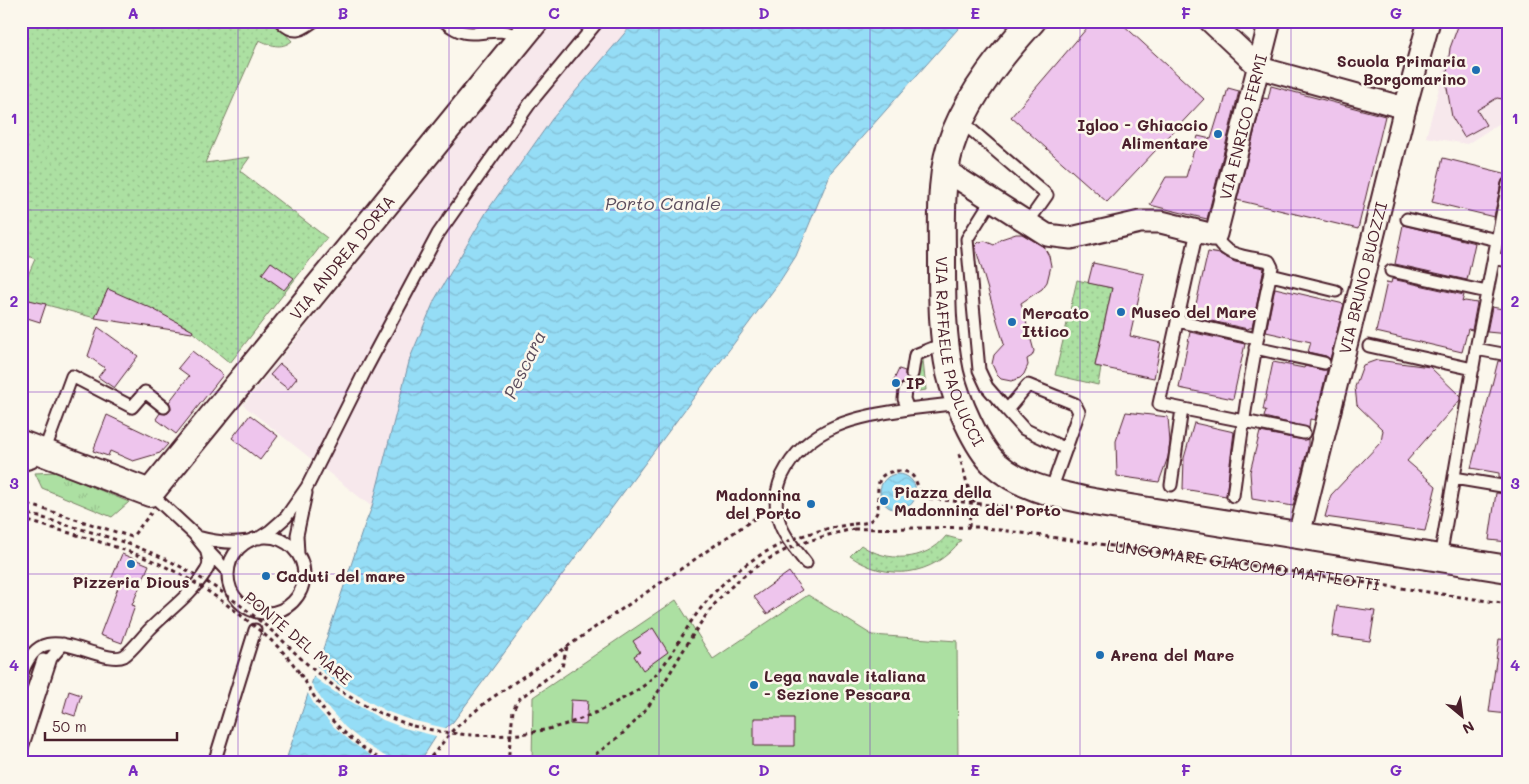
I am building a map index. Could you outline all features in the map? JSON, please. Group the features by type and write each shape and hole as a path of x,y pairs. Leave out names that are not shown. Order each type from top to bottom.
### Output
{"street":[{"name":"VIA RAFFAELE PAOLUCCI","path":"1032,21 985,80 961,122 951,146 945,170 942,242 945,343 951,375 960,403 975,434 992,462 1042,501"},
{"path":"1210,21 1260,68 1405,108"},
{"name":"VIA ENRICO FERMI","path":"1207,233 1260,68 1270,21"},
{"name":"VIA BRUNO BUOZZI","path":"1299,535 1405,108 1429,21"},
{"name":"VIA ANDREA DORIA","path":"155,497 195,432 529,30"},
{"path":"945,170 992,198 1047,235 1071,238 1140,222 1161,222 1207,233"},
{"path":"31,454 155,497"},
{"path":"1042,501 1092,502 1508,569"}],"lane":[{"path":"280,21 295,31 303,29 314,21"},
{"path":"444,21 462,33 481,34 499,31 510,33 529,30"},
{"path":"197,537 233,543 254,539 270,537 281,539 291,545 304,565 305,578 302,590 295,600 286,608 274,612 261,613 253,611 239,602 231,588 228,572 230,562 235,554 254,539 270,531 286,517 307,487 366,369 438,234 531,102 598,21"},
{"path":"961,122 1047,196 1028,222"},
{"path":"1440,558 1476,349 1508,184"},
{"path":"992,198 967,239 979,370 987,387 1024,429 1066,449"},
{"path":"1407,219 1497,240"},
{"path":"1233,496 1243,420 1272,267 1269,261 1228,251 1207,233 1177,321 1159,404 1243,420 1304,433"},
{"path":"1494,258 1508,261"},
{"path":"1391,271 1487,292"},
{"name":"VIA BRUNO BUOZZI","path":"1271,274 1336,291"},
{"name":"VIA BRUNO BUOZZI","path":"1177,321 1324,363"},
{"path":"908,373 915,355 945,343"},
{"path":"1369,346 1473,369"},
{"path":"1476,349 1508,355"},
{"path":"21,474 29,468 31,454 72,376 132,407 145,392 164,407"},
{"path":"1007,410 1028,385 1076,404 1079,412 1066,449 1042,501"},
{"path":"806,563 782,528 775,506 777,490 786,470 800,450 814,437 829,428 880,413 904,396 960,403"},
{"path":"1171,485 1182,408"},
{"path":"1454,478 1508,487"},
{"path":"298,554 297,535 307,487"},
{"path":"155,497 197,537 228,572"},
{"path":"21,660 41,647 60,644 110,658 123,656 182,600 207,570 209,562 206,549"},
{"path":"214,763 255,630"},
{"path":"21,725 40,668 48,651 60,644"},
{"path":"21,751 51,658 60,644"},
{"path":"21,676 28,660 41,647"},
{"path":"21,702 41,647"}],"path":[{"name":"PONTE DEL MARE","path":"21,512 142,549 196,575 262,622 325,680 381,714 413,726 442,733 491,737 525,734 562,726 592,715 628,695 654,677 709,598 746,564 800,535 820,529 867,522 875,517 879,506 878,484 886,474 897,471 906,472 913,476 923,498 973,501"},
{"path":"21,502 132,537 155,497"},
{"path":"969,528 973,501 1042,501"},
{"path":"426,763 454,730 470,715 765,511 776,530 782,528"},
{"name":"PONTE DEL MARE","path":"21,519 133,553 176,572 215,595 252,623 282,652 295,666 320,705 341,729 359,745 388,763"},
{"name":"LUNGOMARE GIACOMO MATTEOTTI","path":"582,763 617,739 652,702 713,608 732,586 764,562 799,544 822,536 854,530 979,527 1508,604"},
{"path":"508,763 513,710 519,699 562,666 567,647"}],"shaded area":[{"path":"554,21 635,21 552,119 487,211 435,299 410,358 372,507 243,405"},
{"name":"Scuola Primaria Borgomarino","path":"1457,21 1508,21 1508,118 1467,144 1426,137"}],"green space":[{"path":"21,21 274,21 292,41 279,46 259,40 205,163 250,157 240,171 327,238 230,363 185,326 108,289 95,318 21,298 21,291 35,259 21,253"},
{"path":"1077,280 1112,288 1095,365 1101,367 1098,385 1055,375"},
{"path":"923,360 926,390 919,391 917,361"},
{"path":"56,472 129,502 112,517 42,488 35,473"},
{"path":"946,536 961,540 937,562 909,572 879,570 850,556 861,545 882,555 905,557 917,555 938,545"},
{"name":"Lega navale italiana - Sezione Pescara","path":"808,595 872,635 957,641 958,763 532,763 533,697 676,600 713,659"}],"water":[{"name":"Porto Canale","path":"635,21 965,21 831,172 796,256 778,284 453,722 437,735 419,763 285,763 372,507 410,358 435,299 487,211 552,119"},
{"path":"898,474 905,475 911,479 915,485 915,499 911,505 905,509 898,510 891,509 885,505 881,499 880,492 881,485 885,479 891,475"}],"pier":[{"path":"315,665 336,683 386,711 407,719 449,729 440,737 404,728 383,720 336,693 311,675"},
{"path":"309,680 323,702 345,727 367,745 396,763 382,763 354,744 334,727 315,706 306,690"}],"building":[{"path":"1093,21 1119,21 1204,99 1107,202 1011,117"},
{"name":"Scuola Primaria Borgomarino","path":"1460,21 1508,21 1508,100 1497,98 1477,110 1486,125 1464,137 1452,117 1446,82 1450,48"},
{"path":"1271,86 1385,116 1358,229 1237,200 1263,98 1268,99"},
{"path":"1228,88 1239,91 1207,219 1150,205 1166,177 1186,177 1198,136 1211,139 1219,113 1221,114"},
{"path":"1443,158 1508,174 1508,177 1503,179 1501,183 1494,217 1432,202"},
{"path":"1403,225 1475,243 1467,280 1395,264"},
{"name":"Mercato Ittico","path":"1022,234 1044,247 1049,256 1051,266 1047,282 1042,289 1021,303 1034,351 1032,356 1027,359 1028,365 1024,374 1020,378 1011,381 1001,379 992,364 994,355 1004,344 975,246 979,242 985,241 994,245 1001,239"},
{"path":"1208,252 1220,254 1235,262 1264,268 1252,328 1248,329 1193,317"},
{"path":"271,262 294,278 284,290 262,274"},
{"name":"Museo del Mare","path":"1093,263 1144,274 1130,336 1161,343 1154,378 1095,366 1112,288 1088,283"},
{"path":"1392,279 1464,295 1462,302 1477,303 1472,330 1468,329 1462,352 1376,332 1387,282 1391,283"},
{"path":"1275,288 1344,304 1330,359 1326,356 1308,352 1311,342 1266,332"},
{"path":"108,289 151,308 193,331 192,333 95,318"},
{"path":"21,298 46,304 40,322 21,316"},
{"path":"1492,307 1508,310 1508,334 1487,332"},
{"path":"98,327 138,356 114,388 98,377 105,368 88,356"},
{"path":"1190,332 1245,344 1233,399 1179,388"},
{"path":"192,351 223,375 176,434 156,419 160,413 166,414 170,411 169,402 189,376 178,368"},
{"path":"1377,360 1430,367 1460,396 1460,400 1407,461 1436,486 1425,531 1325,517 1331,495 1381,442 1383,430 1357,405 1355,387 1363,365"},
{"path":"1498,361 1508,362 1508,479 1499,478 1499,473 1471,468"},
{"path":"1273,362 1327,370 1315,420 1310,419 1309,428 1264,417 1266,410 1263,410"},
{"path":"280,364 297,378 288,389 270,375"},
{"path":"899,369 905,371 905,376 908,380 914,381 912,387 906,383 902,383 898,387 892,384"},
{"path":"1126,412 1168,417 1170,442 1168,457 1159,482 1117,476 1116,441"},
{"path":"107,415 168,444 160,453 133,461 110,451 108,456 93,451"},
{"path":"250,415 278,436 260,460 232,438"},
{"path":"1194,423 1234,432 1226,496 1183,489 1184,458"},
{"path":"1260,432 1303,440 1308,439 1308,447 1293,506 1252,499 1250,472"},
{"path":"1496,493 1508,494 1508,542 1489,540"},
{"path":"122,554 149,565 132,605 135,606 122,643 100,635 119,585 110,582"},
{"path":"789,572 802,590 767,614 754,597"},
{"path":"1337,606 1375,611 1370,641 1332,636"},
{"path":"653,628 668,652 643,670 634,656 640,652 633,641"},
{"path":"1499,639 1508,640 1508,714 1489,712"},
{"path":"69,691 81,695 75,716 63,712"},
{"path":"571,700 588,701 586,725 570,724"},
{"path":"754,718 794,718 794,746 754,746"}],"place":[{"name":"Scuola Primaria Borgomarino","path":"1476,70"},
{"name":"Igloo - Ghiaccio Alimentare","path":"1218,134"},
{"name":"Museo del Mare","path":"1121,312"},
{"name":"Mercato Ittico","path":"1012,322"},
{"name":"IP","path":"896,383"},
{"name":"Piazza della Madonnina del Porto","path":"884,501"},
{"name":"Madonnina del Porto","path":"811,504"},
{"name":"Pizzeria Dious","path":"131,564"},
{"name":"Caduti del mare","path":"266,576"},
{"name":"Arena del Mare","path":"1100,655"},
{"name":"Lega navale italiana - Sezione Pescara","path":"754,685"}],"water label":[{"name":"Pescara","path":"525,365"}]}
